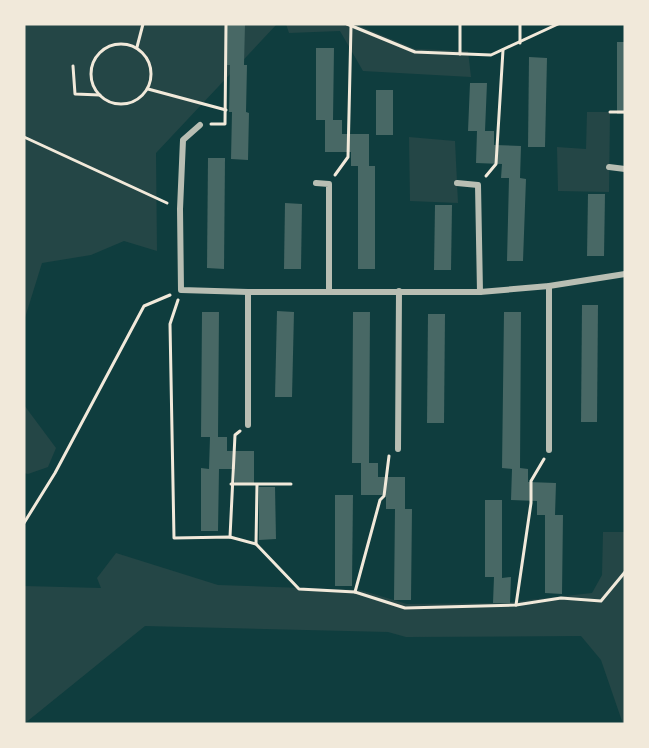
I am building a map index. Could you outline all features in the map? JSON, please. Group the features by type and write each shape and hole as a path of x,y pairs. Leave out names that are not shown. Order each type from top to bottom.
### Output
{"street":[{"path":"200,125 183,140 180,209 182,290 480,292 549,286 625,274"},
{"path":"609,167 625,169"},
{"path":"316,183 329,184 329,292"},
{"path":"457,183 478,185 480,292"},
{"path":"549,286 549,450"},
{"path":"399,291 399,449"},
{"path":"248,292 248,425"}],"path":[{"path":"137,47 143,24"},
{"path":"200,125 225,124 226,24"},
{"path":"460,24 460,54"},
{"path":"520,24 520,43"},
{"path":"329,184 348,157 349,25 415,52 491,55 558,24"},
{"path":"118,44 137,47 144,53 152,71 148,89 132,102 122,104 111,102 100,95 92,80 91,70 94,60 101,51 109,46 118,44"},
{"path":"478,185 496,165 503,50"},
{"path":"73,66 75,94 100,95"},
{"path":"148,89 226,110"},
{"path":"610,112 625,112"},
{"path":"24,137 180,209"},
{"path":"24,524 55,473 144,306 182,290"},
{"path":"182,290 170,324 174,538 230,537 256,544 300,589 355,592 405,608 516,605 561,598 601,601 625,572"},
{"path":"230,537 235,435 248,425"},
{"path":"355,592 380,500 384,496 390,453 399,449"},
{"path":"516,605 531,503 531,481 549,450"},
{"path":"231,484 291,484"},
{"path":"256,544 257,484"}],"shaded area":[{"path":"24,24 277,24 156,153 157,251 124,241 91,255 42,263 24,321"},
{"path":"286,24 355,24 415,49 468,51 471,77 363,71 340,31 289,33"},
{"path":"587,112 610,112 609,192 558,191 557,147 586,149"},
{"path":"409,137 455,141 458,203 410,201"},
{"path":"24,405 56,448 48,467 28,474 24,473"},
{"path":"603,532 625,532 625,724 623,724 601,660 581,636 406,637 388,632 145,626 24,724 24,586 101,588 97,578 116,553 218,585 360,590 407,604 500,603 592,593 602,575"}],"building":[{"path":"227,24 245,24 246,112 249,113 248,160 231,159 232,112 229,112 230,65 227,65"},
{"path":"617,42 625,42 625,114 617,114"},
{"path":"316,48 334,48 333,120 342,120 342,134 369,134 369,166 375,166 375,269 358,269 358,166 351,166 351,152 325,152 325,120 316,120"},
{"path":"529,57 547,58 545,147 528,147"},
{"path":"470,83 487,83 485,131 494,131 494,145 521,146 520,178 526,179 523,261 507,261 509,178 501,178 502,164 476,163 477,131 468,131"},
{"path":"376,90 393,90 393,135 376,135"},
{"path":"208,158 225,158 224,269 207,268"},
{"path":"588,194 605,194 604,256 587,256"},
{"path":"285,203 302,204 301,269 284,269"},
{"path":"435,205 452,205 451,270 434,270"},
{"path":"582,305 598,305 597,422 581,422"},
{"path":"277,311 294,312 292,397 275,397"},
{"path":"202,312 219,312 218,437 227,437 227,451 254,451 254,483 235,483 235,469 219,469 218,531 201,531 201,468 209,469 210,437 201,437"},
{"path":"353,312 370,312 369,463 378,463 378,477 405,477 405,509 412,509 411,600 394,600 395,509 386,509 386,495 361,495 361,463 352,463"},
{"path":"504,312 521,312 520,468 528,469 528,482 556,483 555,515 563,515 562,594 545,593 545,515 537,515 537,501 511,500 512,469 502,468"},
{"path":"428,314 445,314 444,423 427,423"},
{"path":"259,487 275,487 276,539 259,540"},
{"path":"335,495 353,495 352,586 335,586"},
{"path":"485,500 502,500 502,578 511,577 510,603 493,603 494,577 485,577"}]}
